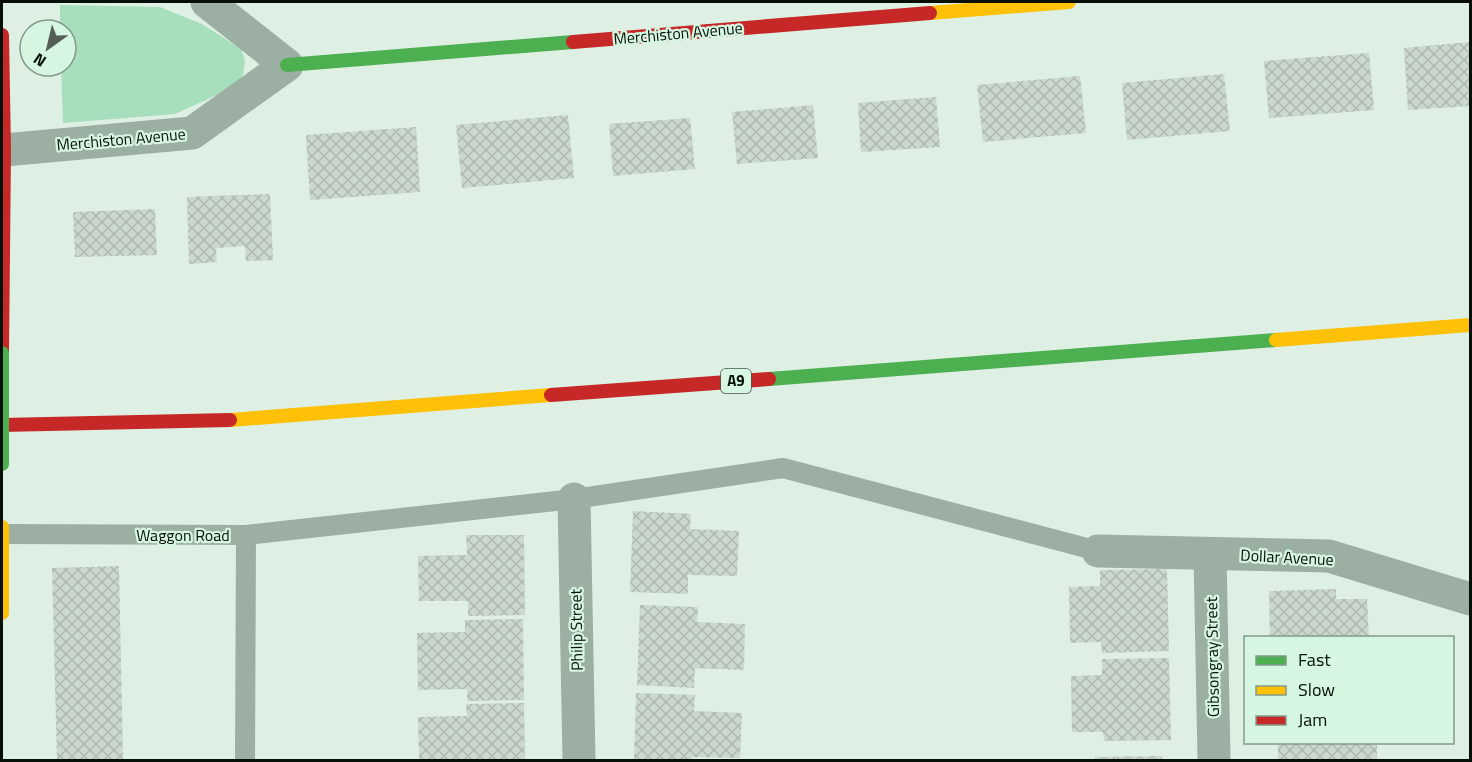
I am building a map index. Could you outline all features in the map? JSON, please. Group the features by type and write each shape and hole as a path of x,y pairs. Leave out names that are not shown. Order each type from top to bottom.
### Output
{"main road":[{"name":"Merchiston Avenue","path":"287,64 1069,2"},
{"path":"2,35 4,150 2,464"},
{"name":"A9","path":"2,424 217,421 1470,325"},
{"path":"2,527 2,613"}],"street":[{"path":"207,2 287,64"},
{"name":"Merchiston Avenue","path":"4,150 192,133 287,64"},
{"name":"Philip Street","path":"574,499 579,760"},
{"name":"Dollar Avenue","path":"1098,551 1329,556 1470,599"},
{"name":"Gibsongray Street","path":"1210,554 1214,760"}],"lane":[{"path":"246,535 574,499 783,468 1098,551"},
{"name":"Waggon Road","path":"2,534 246,535 245,760"}],"green space":[{"path":"60,5 160,7 202,24 241,49 245,61 243,75 237,84 175,114 63,123 61,78 78,78 78,18 60,18"}],"building":[{"path":"1470,42 1470,106 1408,110 1404,48"},
{"path":"1369,53 1374,110 1269,118 1264,61"},
{"path":"1224,74 1230,131 1127,140 1122,83"},
{"path":"1080,76 1086,133 983,142 977,85"},
{"path":"936,97 940,147 861,152 858,103"},
{"path":"813,105 818,158 737,164 732,112"},
{"path":"568,115 574,178 462,188 456,125"},
{"path":"690,118 695,169 613,176 609,124"},
{"path":"416,127 420,192 310,200 306,135"},
{"path":"270,194 273,260 246,261 245,246 216,248 217,262 189,264 187,197"},
{"path":"155,209 157,255 75,257 73,212"},
{"path":"633,511 691,514 690,529 739,531 737,576 688,575 688,594 630,592"},
{"path":"466,535 524,535 525,615 468,616 468,601 419,601 418,556 467,555"},
{"path":"119,566 123,760 57,760 52,568"},
{"path":"1167,569 1169,651 1102,653 1101,642 1070,643 1069,587 1100,586 1100,570"},
{"path":"1336,589 1336,599 1367,599 1369,636 1270,636 1269,591"},
{"path":"640,605 698,607 697,622 745,624 744,670 695,668 694,688 637,685"},
{"path":"523,619 524,700 467,701 467,689 418,690 417,633 465,632 465,620"},
{"path":"1169,658 1171,740 1104,741 1103,732 1072,732 1071,676 1102,675 1102,659"},
{"path":"636,693 695,695 694,711 742,713 740,758 692,757 692,760 634,760"},
{"path":"524,703 525,760 419,760 418,717 467,716 466,704"},
{"path":"1278,744 1377,744 1377,760 1278,760"},
{"path":"1162,756 1162,760 1095,760 1095,757"}],"traffic: fast":[{"path":"287,65 573,42"},
{"path":"769,379 1276,340"},
{"path":"2,353 2,464"}],"traffic: slow":[{"path":"930,13 1069,2"},
{"path":"1276,340 1470,325"},
{"path":"230,420 551,395"},
{"path":"2,527 2,613"}],"traffic: jam":[{"path":"573,42 930,13"},
{"path":"2,35 4,150 2,353"},
{"path":"551,395 769,379"},
{"path":"2,425 230,420"}]}
